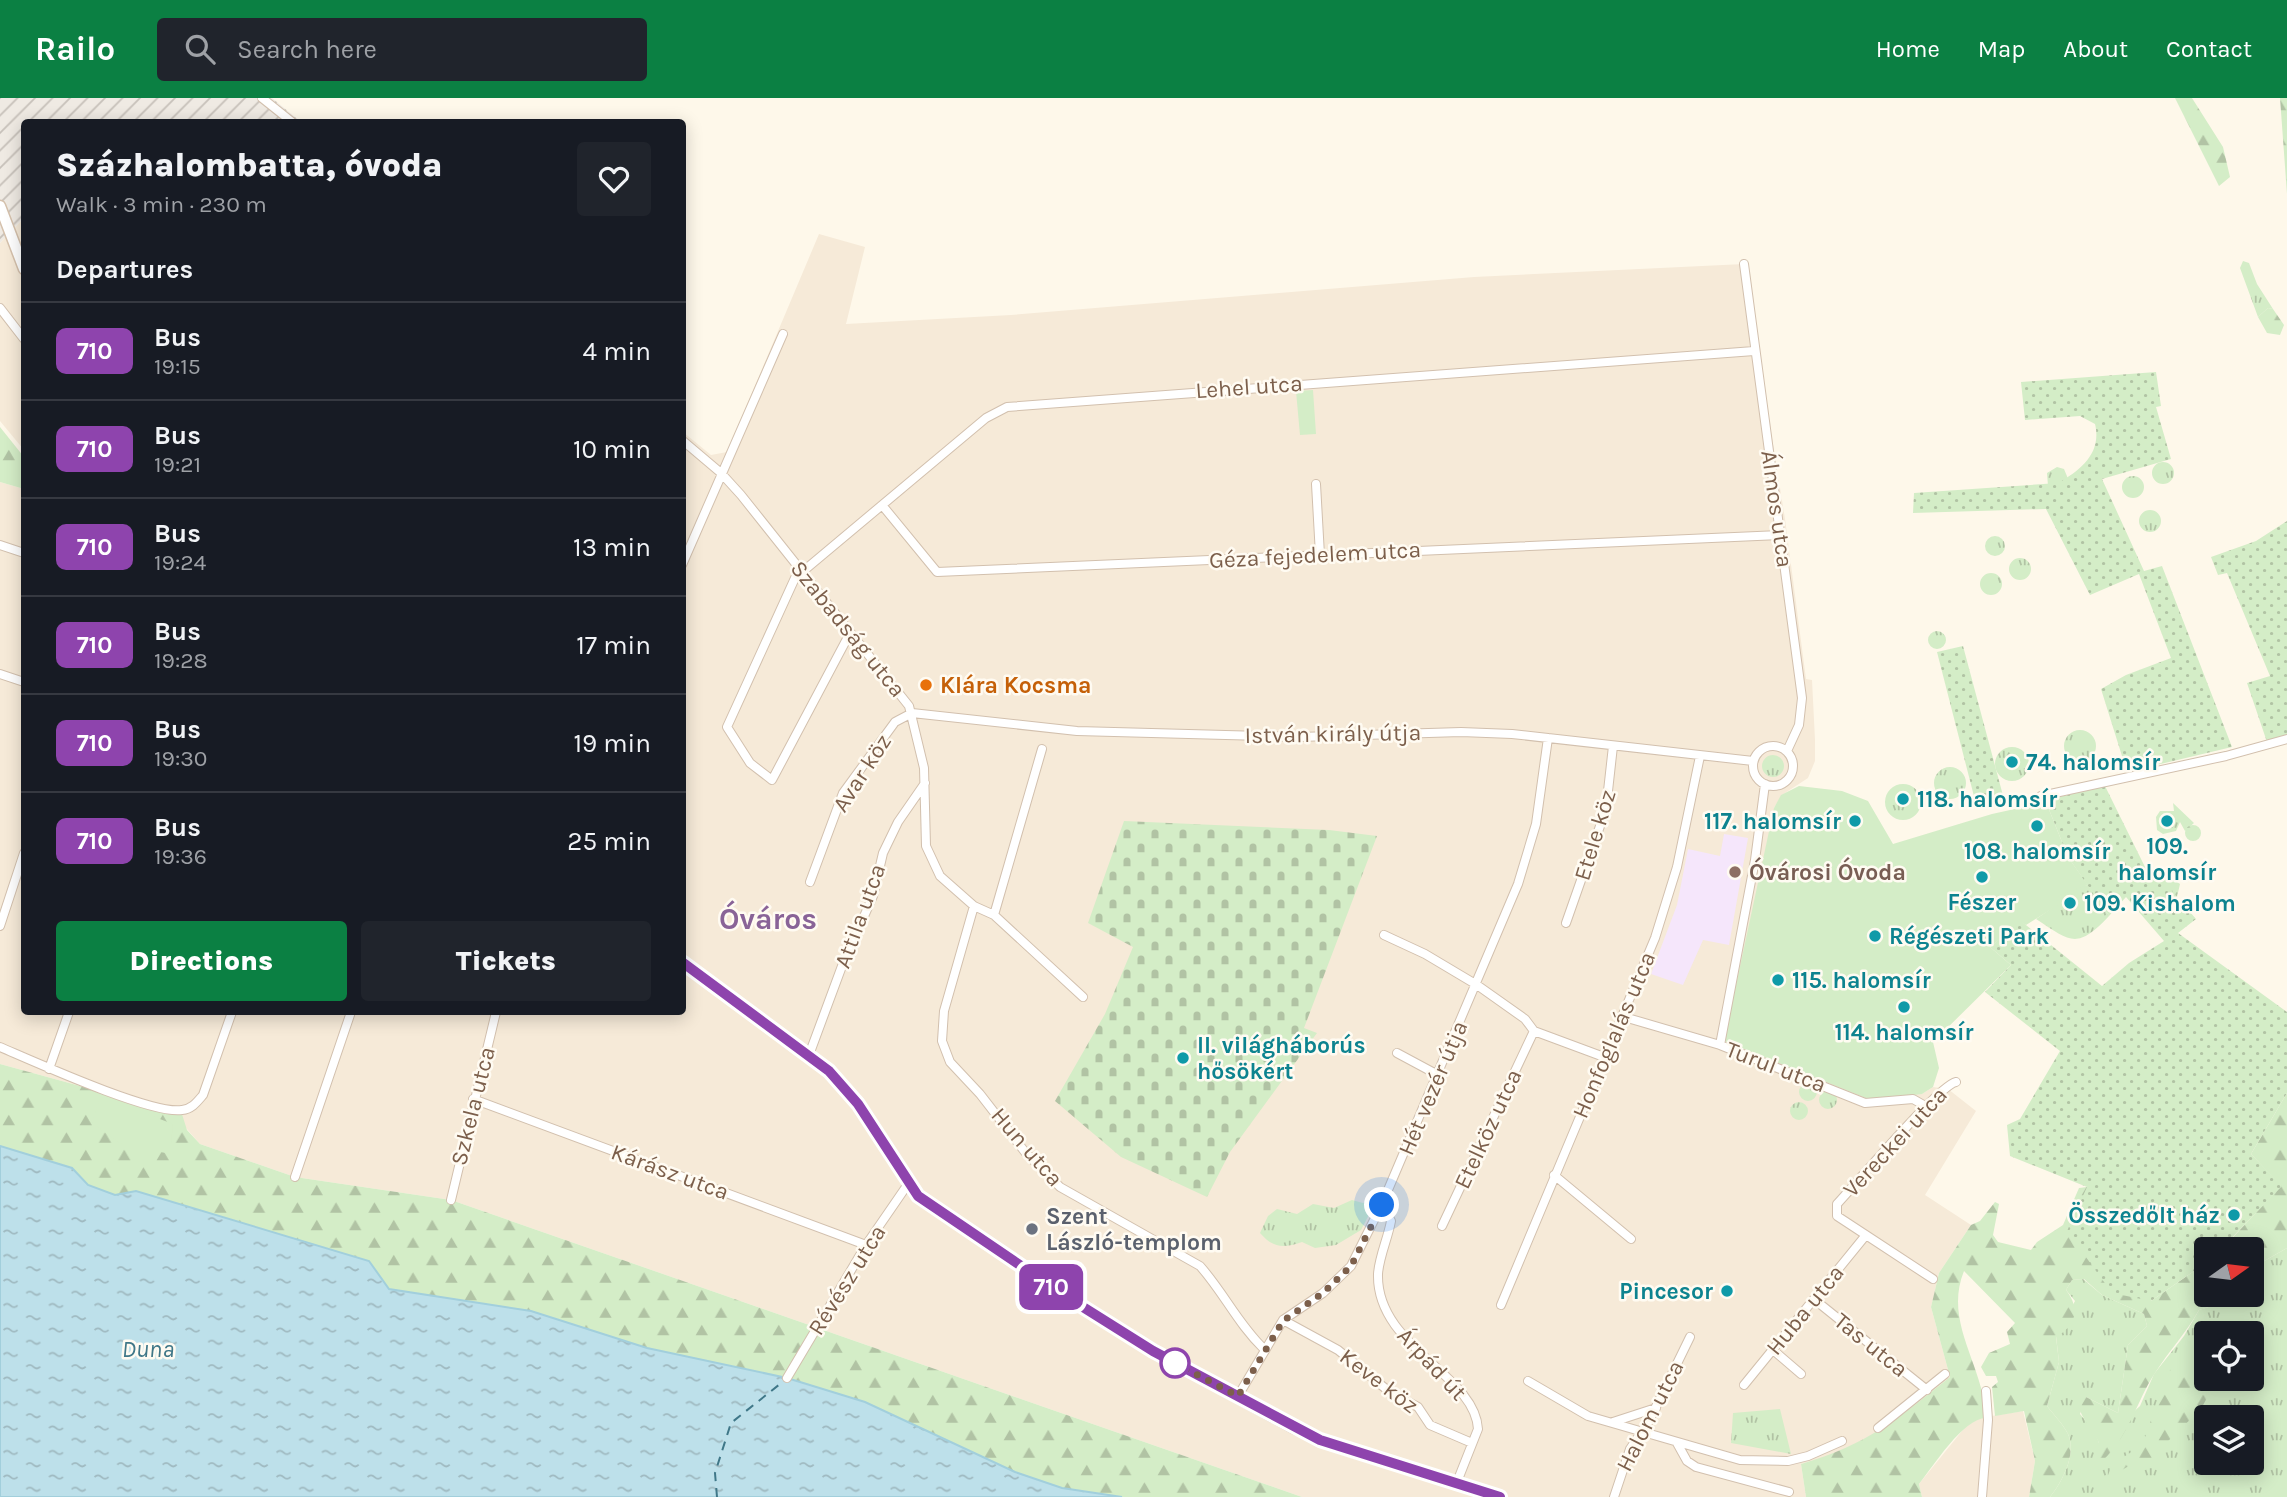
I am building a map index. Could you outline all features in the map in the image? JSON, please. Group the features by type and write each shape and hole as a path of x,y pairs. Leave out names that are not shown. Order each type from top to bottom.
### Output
{"street":[{"path":"262,98 288,119"},
{"path":"0,206 21,261"},
{"name":"Álmos utca","path":"1744,264 1802,698 1800,725 1787,751"},
{"path":"0,309 21,335"},
{"path":"686,556 783,334"},
{"name":"Lehel utca","path":"850,633 772,780 750,763 727,727 792,582 997,410 1017,405 1754,351"},
{"name":"Szabadság utca","path":"686,443 721,473 902,695 912,713 925,783 925,833 930,857 940,876 974,906 995,915 1083,997"},
{"path":"1316,484 1320,555"},
{"name":"Géza fejedelem utca","path":"883,505 937,572 1780,535"},
{"path":"0,545 21,552"},
{"path":"0,674 21,681"},
{"name":"István király útja","path":"912,713 1077,731 1323,737 1474,732 1754,761"},
{"name":"Avar köz","path":"810,882 843,793 895,722 912,713"},
{"name":"Hét vezér útja","path":"1238,1396 1283,1321 1323,1293 1351,1266 1382,1205 1477,985 1530,848 1541,799 1548,738"},
{"path":"2041,796 2226,756 2287,739"},
{"name":"Etele köz","path":"1566,923 1606,809 1613,746"},
{"path":"1777,746 1787,751 1793,762 1788,779 1777,786 1765,785 1756,778 1754,761 1766,747 1777,746"},
{"path":"995,915 1042,748"},
{"name":"Honfoglalás utca","path":"1500,1305 1604,1057 1624,1017 1667,905 1700,756"},
{"name":"Attila utca","path":"809,1055 842,966 873,896 883,853 898,822 925,783"},
{"path":"1720,1045 1755,860 1765,785"},
{"path":"0,926 21,862"},
{"name":"Hun utca","path":"974,906 944,1011 942,1041 950,1062 980,1094 1025,1152 1060,1187 1200,1266 1214,1282 1245,1332 1264,1349"},
{"path":"1384,935 1425,954 1477,985 1525,1019 1534,1031 1604,1057"},
{"path":"686,965 809,1055 844,1087 908,1184 932,1208 1067,1297 1153,1351 1320,1440 1500,1497"},
{"path":"49,1069 68,1015"},
{"path":"0,1047 49,1069 152,1106 171,1111 188,1109 203,1095 231,1015"},
{"path":"295,1177 350,1015"},
{"name":"Szkela utca","path":"451,1200 495,1015"},
{"name":"Turul utca","path":"1624,1017 1720,1045 1866,1103 1913,1099 1927,1107"},
{"name":"Etelköz utca","path":"1442,1226 1534,1031"},
{"path":"1397,1053 1438,1075"},
{"name":"Vereckei utca","path":"1933,1279 1837,1216 1837,1204 1947,1085 1956,1082"},
{"name":"Kárász utca","path":"473,1099 866,1245"},
{"path":"1554,1175 1631,1239"},
{"name":"Révész utca","path":"787,1378 866,1245 908,1184"},
{"name":"Árpád út","path":"1382,1205 1391,1221 1378,1272 1386,1307 1403,1337 1452,1384 1475,1412 1478,1429 1457,1482"},
{"name":"Huba utca","path":"1744,1385 1866,1235"},
{"name":"Tas utca","path":"1815,1300 1927,1390"},
{"name":"Keve köz","path":"1283,1321 1338,1350 1391,1393 1418,1407 1430,1425 1472,1443"},
{"name":"Halom utca","path":"1614,1497 1624,1461 1656,1408 1690,1337"},
{"path":"1773,1350 1801,1374"},
{"path":"1878,1428 1945,1374"},
{"path":"1528,1381 1588,1416 1740,1460 1763,1463 1808,1456 1842,1441"},
{"path":"1982,1497 1988,1420 1986,1391"},
{"path":"1611,1423 1656,1408"},
{"path":"1677,1443 1687,1461 1696,1467 1789,1492"}],"shaded area":[{"path":"0,98 272,98 297,119 21,119 21,221 0,243"},
{"path":"21,221 21,446 0,421 0,243"},
{"path":"819,234 865,247 846,324 1011,315 1474,277 1744,264 1785,519 1806,679 1812,680 1815,761 1808,778 1782,795 1774,808 1922,1094 1933,1087 1948,1089 1976,1111 1925,1195 1971,1225 1939,1273 1931,1307 1950,1377 1880,1432 1837,1454 1801,1464 1806,1497 1302,1497 451,1200 295,1177 200,1144 171,1111 0,1064 0,482 21,488 21,1015 686,1015 686,434 711,455 727,452"},
{"path":"1724,834 1748,838 1729,945 1703,940 1683,985 1651,974 1677,905 1688,849 1720,856"},
{"path":"2023,1411 2035,1461 2029,1497 1922,1497 1919,1484 1966,1426 1979,1418"}],"green space":[{"path":"2175,98 2192,98 2223,147 2230,177 2219,186"},
{"path":"2280,98 2287,98 2287,194"},
{"path":"2243,261 2249,263 2257,284 2273,309 2268,308 2258,317 2240,268"},
{"path":"2268,308 2273,309 2284,325 2280,335 2267,333 2258,317"},
{"path":"2156,372 2161,406 2156,407 2171,459 2102,479 2144,571 2162,566 2232,747 2127,772 2101,689 2126,675 2171,658 2139,574 2090,595 2046,509 1913,513 1914,493 2058,483 2088,460 2095,444 2095,424 2080,416 2025,420 2021,382"},
{"path":"1313,390 1316,434 1300,435 1296,391"},
{"path":"0,427 21,453 21,488 0,482"},
{"path":"2159,462 2167,462 2174,469 2174,477 2167,484 2159,484 2152,477 2152,469"},
{"path":"2057,467 2064,469 2069,481 2048,486 2047,473"},
{"path":"2129,476 2137,476 2144,483 2144,491 2137,498 2129,498 2122,491 2122,483"},
{"path":"2146,510 2154,510 2161,517 2161,525 2154,532 2146,532 2139,525 2139,517"},
{"path":"2287,521 2287,736 2267,742 2247,683 2270,676 2227,573 2218,575 2211,557 2256,541"},
{"path":"1995,536 2002,539 2005,546 2002,553 1995,556 1988,553 1985,546 1988,539"},
{"path":"2016,558 2024,558 2031,565 2031,573 2024,580 2016,580 2009,573 2009,565"},
{"path":"1987,573 1995,573 2002,580 2002,588 1995,595 1987,595 1980,588 1980,580"},
{"path":"1937,631 1943,634 1946,640 1943,646 1937,649 1931,646 1928,640 1931,634"},
{"path":"1963,646 2005,803 1977,808 1937,652"},
{"path":"2080,730 2092,734 2096,746 2092,758 2080,762 2068,758 2064,746 2068,734"},
{"name":"74. halomsír","path":"2012,747 2024,752 2029,764 2024,776 2012,781 2000,776 1995,764 2000,752"},
{"path":"1773,755 1781,758 1784,766 1781,774 1773,777 1765,774 1762,766 1765,758"},
{"path":"1950,767 1961,772 1966,783 1961,794 1950,799 1939,794 1934,783 1939,772"},
{"name":"118. halomsír","path":"1903,784 1916,789 1921,802 1916,815 1903,820 1890,815 1885,802 1890,789"},
{"name":"Régészeti Park","path":"1799,786 1842,791 1868,801 1893,844 1992,814 2046,802 2068,857 2088,885 2056,896 2058,905 2026,925 2021,922 1990,947 2011,965 1933,1042 1939,1068 1933,1087 1922,1094 1871,1100 1724,1041 1774,808 1781,795"},
{"path":"2105,786 2145,867 2154,870 2196,919 2178,933 2287,1012 2287,1093 2251,1154 2282,1186 2233,1237 2194,1237 2194,1271 2151,1301 2112,1293 2067,1231 2087,1187 2010,1156 2007,1125 2020,1119 2060,1051 1985,992 2011,965 1990,947 2021,921 2102,986 2129,963 2164,941 2126,897 2109,916 2068,857 2046,802 2075,790"},
{"name":"109. halomsír","path":"2173,803 2194,823 2185,831 2180,822 2176,831 2163,834 2157,830 2156,817 2160,811 2174,811"},
{"path":"1124,821 1329,830 1377,836 1304,1028 1317,1033 1230,1152 1207,1197 1121,1157 1055,1101 1105,1014 1133,947 1088,923"},
{"path":"2190,825 2196,825 2201,833 2199,839 2190,841 2185,836 2185,830"},
{"path":"2168,876 2180,884 2177,897 2156,883"},
{"path":"2088,885 2109,916 2089,934 2074,939 2066,937 2036,919 2052,908 2052,891"},
{"path":"0,1064 171,1111 181,1111 187,1130 200,1144 295,1177 451,1200 1302,1497 1122,1497 1062,1488 1015,1472 865,1402 787,1378 647,1348 531,1311 389,1289 369,1261 136,1191 115,1195 88,1185 72,1168 0,1146"},
{"path":"1808,1083 1814,1086 1817,1092 1814,1098 1808,1101 1802,1098 1799,1092 1802,1086"},
{"path":"103,1088 144,1103 144,1113 173,1124 171,1143 166,1153 124,1146 92,1123"},
{"path":"1828,1091 1834,1094 1837,1100 1834,1106 1828,1109 1822,1106 1819,1100 1822,1094"},
{"path":"2287,1093 2287,1248 2264,1261 2264,1237 2233,1237 2281,1186 2251,1154"},
{"path":"1799,1102 1805,1105 1808,1111 1805,1117 1799,1120 1793,1117 1790,1111 1793,1105"},
{"path":"2087,1187 2151,1301 2194,1271 2194,1307 2209,1307 2199,1310 2155,1373 2126,1430 2111,1452 2102,1461 2095,1457 2099,1443 2078,1404 2080,1398 2086,1397 2118,1413 2128,1345 2147,1326 2144,1314 2102,1295 2084,1279 2072,1280 2066,1290 2073,1303 2074,1316 2068,1327 2056,1337 2059,1362 2047,1406 2068,1434 2071,1450 2063,1476 2050,1497 2029,1497 2035,1461 2024,1411 1995,1416 1992,1387 1998,1382 1996,1376 1986,1376 1981,1367 1989,1353 2010,1344 2007,1332 2015,1323 1964,1271 1958,1308 1966,1344 1984,1399 1986,1418 1968,1426 1949,1445 1919,1484 1922,1497 1806,1497 1801,1464 1824,1457 1863,1439 1897,1418 1950,1377 1931,1307 1939,1273 1971,1225 1980,1221 1995,1202 1999,1204 1993,1235 1998,1242 2031,1250 2037,1242 2063,1225 2079,1188"},
{"path":"1352,1200 1363,1203 1369,1200 1373,1207 1361,1230 1336,1245 1315,1248 1302,1242 1280,1246 1260,1233 1268,1216 1277,1209 1297,1214 1313,1204 1334,1208"},
{"path":"2287,1248 2287,1497 2050,1497 2063,1476 2071,1450 2068,1434 2047,1406 2059,1362 2056,1336 2075,1301 2066,1290 2072,1280 2083,1279 2102,1295 2144,1314 2147,1326 2128,1345 2118,1413 2086,1397 2080,1414 2094,1430 2099,1443 2140,1406 2154,1374 2184,1336 2199,1310 2209,1307 2264,1307 2264,1261"},
{"path":"2194,1351 2194,1391 2211,1391 2203,1405 2194,1405 2194,1416 2161,1448 2154,1460 2125,1468 2112,1483 2107,1479 2113,1466 2143,1443 2168,1372"},
{"path":"1780,1409 1791,1454 1731,1443 1733,1413"}],"water":[{"name":"Duna","path":"0,1146 72,1168 88,1185 115,1195 136,1191 369,1261 389,1289 531,1311 647,1348 787,1378 865,1402 1015,1472 1062,1488 1122,1497 0,1497"}],"ferry route":[{"path":"717,1497 715,1473 731,1423 785,1380"}],"bus line":[{"name":"710","path":"686,965 829,1071 858,1104 918,1196 1067,1297 1153,1351 1294,1428 1345,1449 1500,1497"}],"place":[{"name":"Klára Kocsma","path":"926,685"},
{"name":"74. halomsír","path":"2012,762"},
{"name":"118. halomsír","path":"1903,799"},
{"name":"117. halomsír","path":"1855,821"},
{"name":"109. halomsír","path":"2167,821"},
{"name":"108. halomsír","path":"2037,826"},
{"name":"Óvárosi Óvoda","path":"1735,872"},
{"name":"Fészer","path":"1982,877"},
{"name":"109. Kishalom","path":"2070,903"},
{"name":"Régészeti Park","path":"1875,936"},
{"name":"115. halomsír","path":"1778,980"},
{"name":"114. halomsír","path":"1904,1007"},
{"name":"II. világháborús hősökért","path":"1183,1058"},
{"name":"Összedőlt ház","path":"2234,1215"},
{"name":"Szent László-templom","path":"1032,1229"},
{"name":"Pincesor","path":"1727,1291"}],"district":[{"name":"Óváros","path":"768,919"}],"route":[{"path":"1175,1363 1238,1396 1283,1321 1323,1293 1351,1266 1382,1205"}]}
